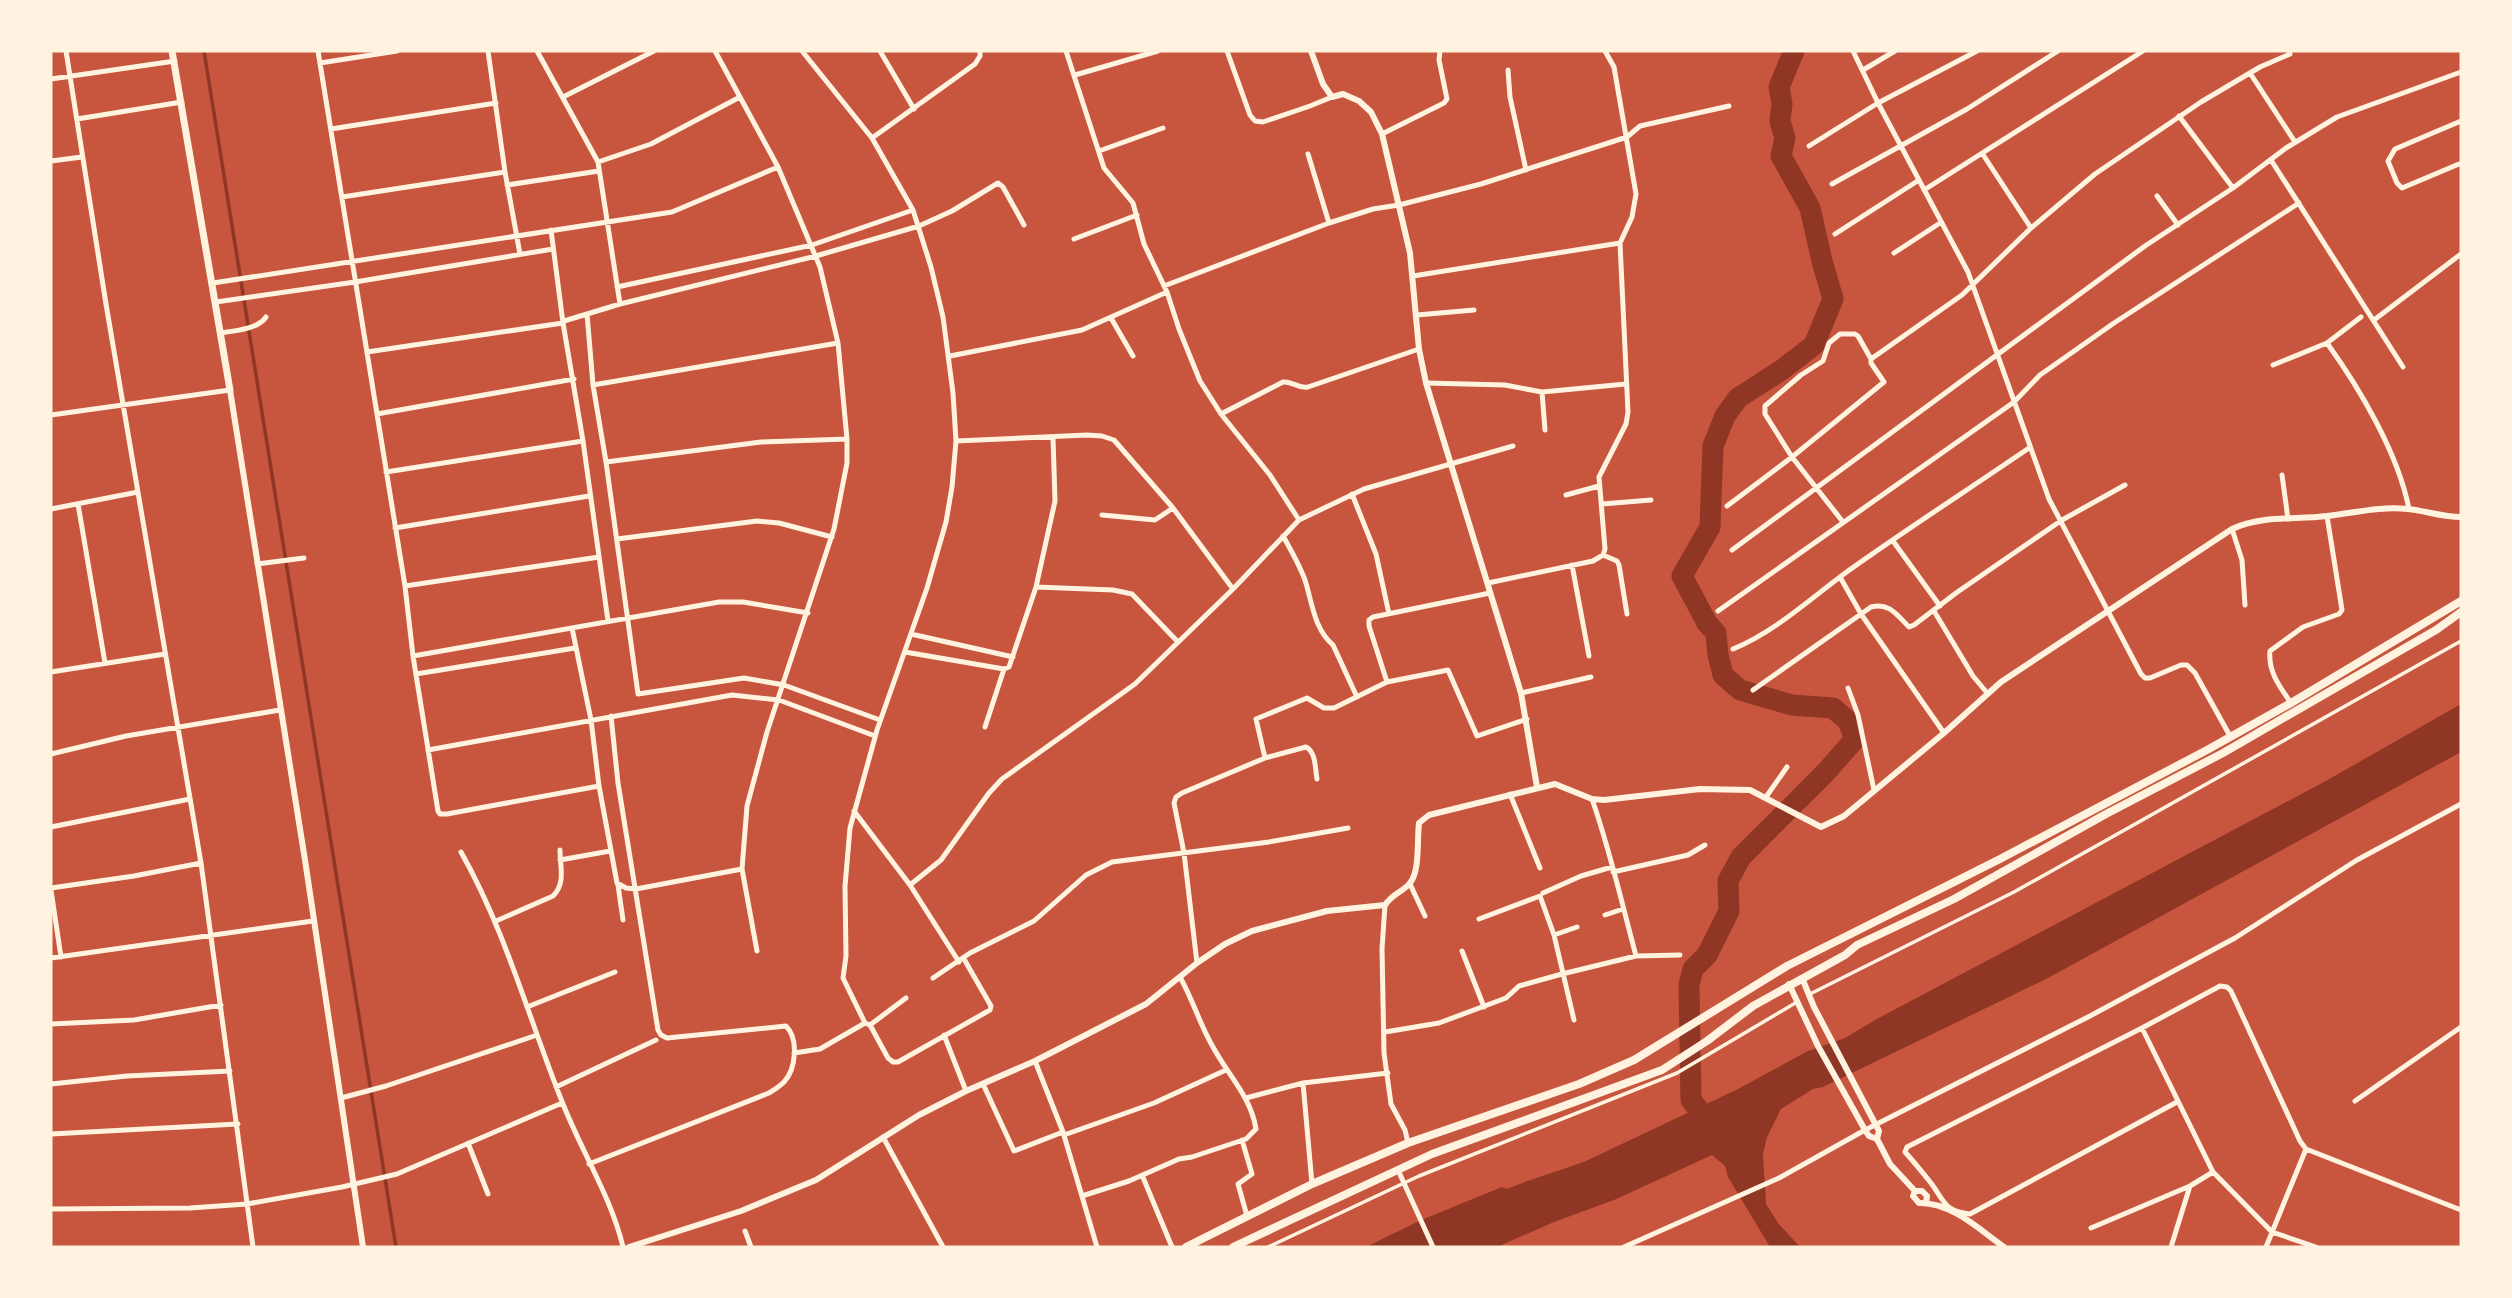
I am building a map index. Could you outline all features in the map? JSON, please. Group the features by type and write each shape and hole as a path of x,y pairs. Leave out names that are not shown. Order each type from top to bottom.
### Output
{"main road":[{"path":"172,51 216,282 220,333 230,390"},
{"path":"1186,1247 1312,1184 1408,1143 1568,1088 1634,1060 1787,966 2000,859 2230,737 2461,601"},
{"path":"1233,1247 1454,1146 1661,1070 1789,984 1845,955 1857,945 1964,893 2223,753 2426,636 2461,612"}],"street":[{"path":"66,51 201,863 253,1247"},
{"path":"318,51 405,586 413,656 438,811 440,814 598,786"},
{"path":"320,63 397,51"},
{"path":"488,51 520,254"},
{"path":"537,51 598,162 620,304"},
{"path":"563,97 654,51"},
{"path":"715,51 778,167 825,280 838,343 847,439 847,463 832,537 752,781 747,806 742,869 757,951"},
{"path":"802,51 873,138 913,210 934,279 950,356 956,441 953,487 946,522 928,588 875,736 854,811 846,858 844,978 888,1058 898,1062 990,1010 991,1006 910,885 854,811"},
{"path":"880,51 914,109"},
{"path":"873,138 975,64 981,56 980,51"},
{"path":"1066,51 1106,172 1129,197 1137,215 1144,244 1165,289 1200,381 1221,414 1270,475 1299,520"},
{"path":"1129,51 1131,59"},
{"path":"1075,75 1158,51"},
{"path":"1227,51 1250,115 1255,121 1263,122 1343,94 1359,100 1371,112 1382,134 1413,276 1419,349 1426,383 1521,693 1537,787"},
{"path":"1311,51 1319,76 1332,97"},
{"path":"1382,134 1447,99 1439,61 1440,51"},
{"path":"1488,583 1593,561 1602,555 1606,541 1598,486 1602,469 1626,424 1628,404 1620,243 1632,217 1636,194 1614,66 1605,51"},
{"path":"1853,51 1940,223 1968,272 2049,499 2145,678 2181,665 2187,666 2195,673 2230,737"},
{"path":"1863,70 1895,51"},
{"path":"1809,146 1878,103 1977,51"},
{"path":"1832,184 1967,109 2058,51"},
{"path":"1924,190 2143,51"},
{"path":"1871,359 1962,295 2074,189 2179,116 2250,73 2290,54"},
{"path":"51,79 174,61"},
{"path":"1508,70 1510,97 1527,170"},
{"path":"1732,550 2295,142 2337,117 2461,72"},
{"path":"2250,73 2295,142"},
{"path":"598,162 651,144 740,97"},
{"path":"77,120 182,102"},
{"path":"331,129 496,103"},
{"path":"950,356 1069,334 1111,318 1165,289 1329,223 1373,209 1399,205 1527,170 1627,136 1640,126 1729,106"},
{"path":"2179,116 2234,188"},
{"path":"2459,164 2402,188 2397,183 2388,161 2395,149 2461,121"},
{"path":"1099,151 1163,128"},
{"path":"1982,153 2031,228"},
{"path":"1308,154 1329,223"},
{"path":"51,161 82,157"},
{"path":"2271,160 2403,367"},
{"path":"216,282 672,212 778,167"},
{"path":"507,185 600,171"},
{"path":"342,197 505,172"},
{"path":"1835,234 1919,180"},
{"path":"367,352 564,322 620,304 816,257 919,226 952,211 998,183 1003,187 1024,225"},
{"path":"2157,196 2178,225"},
{"path":"1718,611 2014,402 2040,375 2114,323 2300,203"},
{"path":"617,287 812,245 913,210"},
{"path":"1074,239 1137,215"},
{"path":"1894,253 1940,223"},
{"path":"551,230 608,621"},
{"path":"1413,276 1620,243"},
{"path":"218,302 553,249"},
{"path":"2374,320 2461,254"},
{"path":"1416,315 1474,310"},
{"path":"587,314 593,385 617,539 639,711"},
{"path":"220,333 251,327 263,322 266,317"},
{"path":"2273,365 2327,343 2361,317"},
{"path":"1111,318 1133,356"},
{"path":"1727,506 1792,457 1884,382 1855,334 1840,334 1829,343 1823,360 1768,402 1765,414 1792,457 1843,522"},
{"path":"593,385 838,343"},
{"path":"2327,343 2363,399 2381,435 2405,492 2409,509"},
{"path":"1221,414 1283,382 1288,381 1298,388 1308,387 1419,349"},
{"path":"377,414 574,379"},
{"path":"1426,383 1505,384 1542,392 1626,384"},
{"path":"51,415 230,390 363,1247"},
{"path":"1542,392 1545,430"},
{"path":"956,441 1087,435 1114,440 1174,508 1233,589"},
{"path":"905,652 1004,669 1009,667 1035,587 1055,501 1053,438"},
{"path":"606,462 761,442 847,439"},
{"path":"386,472 583,440"},
{"path":"910,885 941,860 1002,779 1135,684 1233,589 1299,520 1352,494 1513,446"},
{"path":"1732,649 1752,640 2029,448"},
{"path":"2282,475 2288,519"},
{"path":"1753,690 1871,607 1881,605 1890,608 1909,627 2062,520 2124,485"},
{"path":"1566,495 1598,486"},
{"path":"51,509 138,492"},
{"path":"1352,494 1376,554 1389,614"},
{"path":"395,528 589,496"},
{"path":"1602,504 1651,500"},
{"path":"78,504 105,663"},
{"path":"1102,515 1155,520 1174,508"},
{"path":"1408,1143 1405,1130 1391,1104 1384,1053 1382,949 1385,905 1393,895 1410,884 1416,872 1419,823 1429,815 1555,784 1592,799 1680,791 1750,790 1769,798 1811,824 1821,827 1832,824 1944,733 2001,682 2232,529 2254,520 2327,516 2370,509 2409,509 2461,517"},
{"path":"2291,703 2274,676 2270,666 2270,651 2303,627 2339,614 2342,610 2327,516"},
{"path":"617,539 757,521 779,523 832,537"},
{"path":"2232,529 2242,560 2245,605"},
{"path":"1283,536 1304,579 1314,616 1327,640 1333,645 1357,697"},
{"path":"1893,541 1940,606"},
{"path":"1602,555 1617,561 1619,565 1627,614"},
{"path":"405,586 598,557"},
{"path":"257,564 304,558"},
{"path":"1572,565 1589,656"},
{"path":"1840,577 1861,614 1944,733"},
{"path":"1035,587 1113,590 1132,594 1177,641"},
{"path":"1387,682 1369,626 1373,617 1490,593"},
{"path":"413,656 719,602 743,602 808,613"},
{"path":"1934,611 1973,676 1988,694"},
{"path":"572,628 591,720 598,786 623,919"},
{"path":"911,634 1013,657"},
{"path":"1808,995 2012,893 2461,641"},
{"path":"416,674 575,648"},
{"path":"51,672 165,654"},
{"path":"985,727 1004,669"},
{"path":"1265,758 1256,719 1307,698 1328,709 1334,708 1387,682 1448,670 1477,736 1527,719"},
{"path":"1521,693 1591,677"},
{"path":"638,694 744,678 784,685 880,720"},
{"path":"1848,688 1858,715 1874,790"},
{"path":"428,750 732,695 779,699 875,736"},
{"path":"51,754 126,736 280,710"},
{"path":"589,1164 769,1093 784,1082 790,1072 794,1054 791,1031 786,1026 667,1038 658,1030 618,783 611,716"},
{"path":"1197,963 1184,853 1174,803 1176,797 1265,758 1306,747 1313,756 1317,779"},
{"path":"1769,798 1787,766"},
{"path":"1510,794 1540,867"},
{"path":"51,827 190,799"},
{"path":"1592,799 1603,827 1636,956"},
{"path":"1624,1247 1779,1178 1865,1130 2090,1016 2235,938 2357,860 2461,804"},
{"path":"933,978 970,953 1034,921 1098,867 1112,862 1348,828"},
{"path":"1544,893 1581,876 1688,855 1705,845"},
{"path":"496,921 553,896 561,883 560,850"},
{"path":"560,860 610,851"},
{"path":"461,852 496,921 562,1103 620,1234 623,1247"},
{"path":"61,957 51,889 201,863"},
{"path":"617,883 636,889 742,869"},
{"path":"1410,884 1425,916"},
{"path":"1479,919 1540,896 1554,936 1574,1020"},
{"path":"629,1247 731,1214 816,1180 919,1115 1035,1061 1146,1004 1197,963 1225,944 1252,931 1327,911 1385,905"},
{"path":"1605,915 1623,909"},
{"path":"51,958 313,921"},
{"path":"1554,936 1577,927"},
{"path":"1462,951 1484,1007"},
{"path":"1385,1032 1439,1023 1506,998 1519,986 1562,974 1636,956 1680,955"},
{"path":"527,1007 615,972"},
{"path":"1082,1196 1142,1175 1180,1158 1192,1157 1242,1140 1256,1129 1254,1115 1246,1098 1212,1046 1180,977"},
{"path":"1802,978 1814,1007 1879,1131 1877,1139 1890,1164 1915,1191 1922,1191 1927,1196 1926,1203 1970,1214 2177,1102"},
{"path":"1789,984 1858,1118 1869,1136 1877,1139"},
{"path":"2004,1247 1941,1201 1934,1186 1905,1152 1907,1147 2220,986 2231,991 2305,1149 2461,1210"},
{"path":"794,1054 820,1049 868,1024 906,998"},
{"path":"1268,1247 1404,1183 1677,1073 1797,1002"},
{"path":"51,1024 134,1020 221,1006"},
{"path":"2355,1101 2461,1027"},
{"path":"2142,1028 2213,1172 2272,1233 2316,1247"},
{"path":"341,1098 386,1086 537,1035"},
{"path":"944,1035 966,1091"},
{"path":"556,1087 656,1040"},
{"path":"1035,1061 1064,1133 1097,1247"},
{"path":"983,1084 1014,1151 1134,1110 1226,1070"},
{"path":"51,1084 127,1076 230,1071"},
{"path":"1246,1098 1303,1083 1388,1073"},
{"path":"1303,1083 1312,1184"},
{"path":"51,1209 153,1210 247,1204 374,1180 397,1174 562,1103"},
{"path":"51,1134 238,1124"},
{"path":"883,1137 943,1247"},
{"path":"1242,1140 1252,1174 1238,1185 1247,1216"},
{"path":"468,1143 488,1194"},
{"path":"2266,1247 2305,1149"},
{"path":"1398,1170 1433,1247"},
{"path":"2091,1228 2190,1186 2213,1172"},
{"path":"1142,1175 1172,1247"},
{"path":"2171,1247 2190,1186"},
{"path":"745,1231 751,1247"}],"shaded area":[{"path":"2461,704 2461,752 2046,979 1823,1087 1813,1089 1781,1109 1767,1137 1763,1154 1766,1204 1778,1223 1800,1247 1770,1247 1728,1177 1725,1166 1712,1155 1614,1200 1497,1247 1366,1247 1419,1221 1502,1187 1507,1189 1586,1161 1738,1089 1808,1051 1845,1038 2324,782"}],"waterway":[{"path":"204,51 396,1247"},
{"path":"1714,1129 1691,1100 1689,985 1693,969 1707,955 1729,911 1728,881 1741,857 1855,739 1848,721 1833,708 1792,705 1740,690 1723,675 1716,633 1707,623 1682,576 1710,527 1713,446 1725,416 1738,398 1814,345 1833,299 1810,208 1781,156 1785,138 1780,121 1782,104 1779,87 1794,51"}]}
